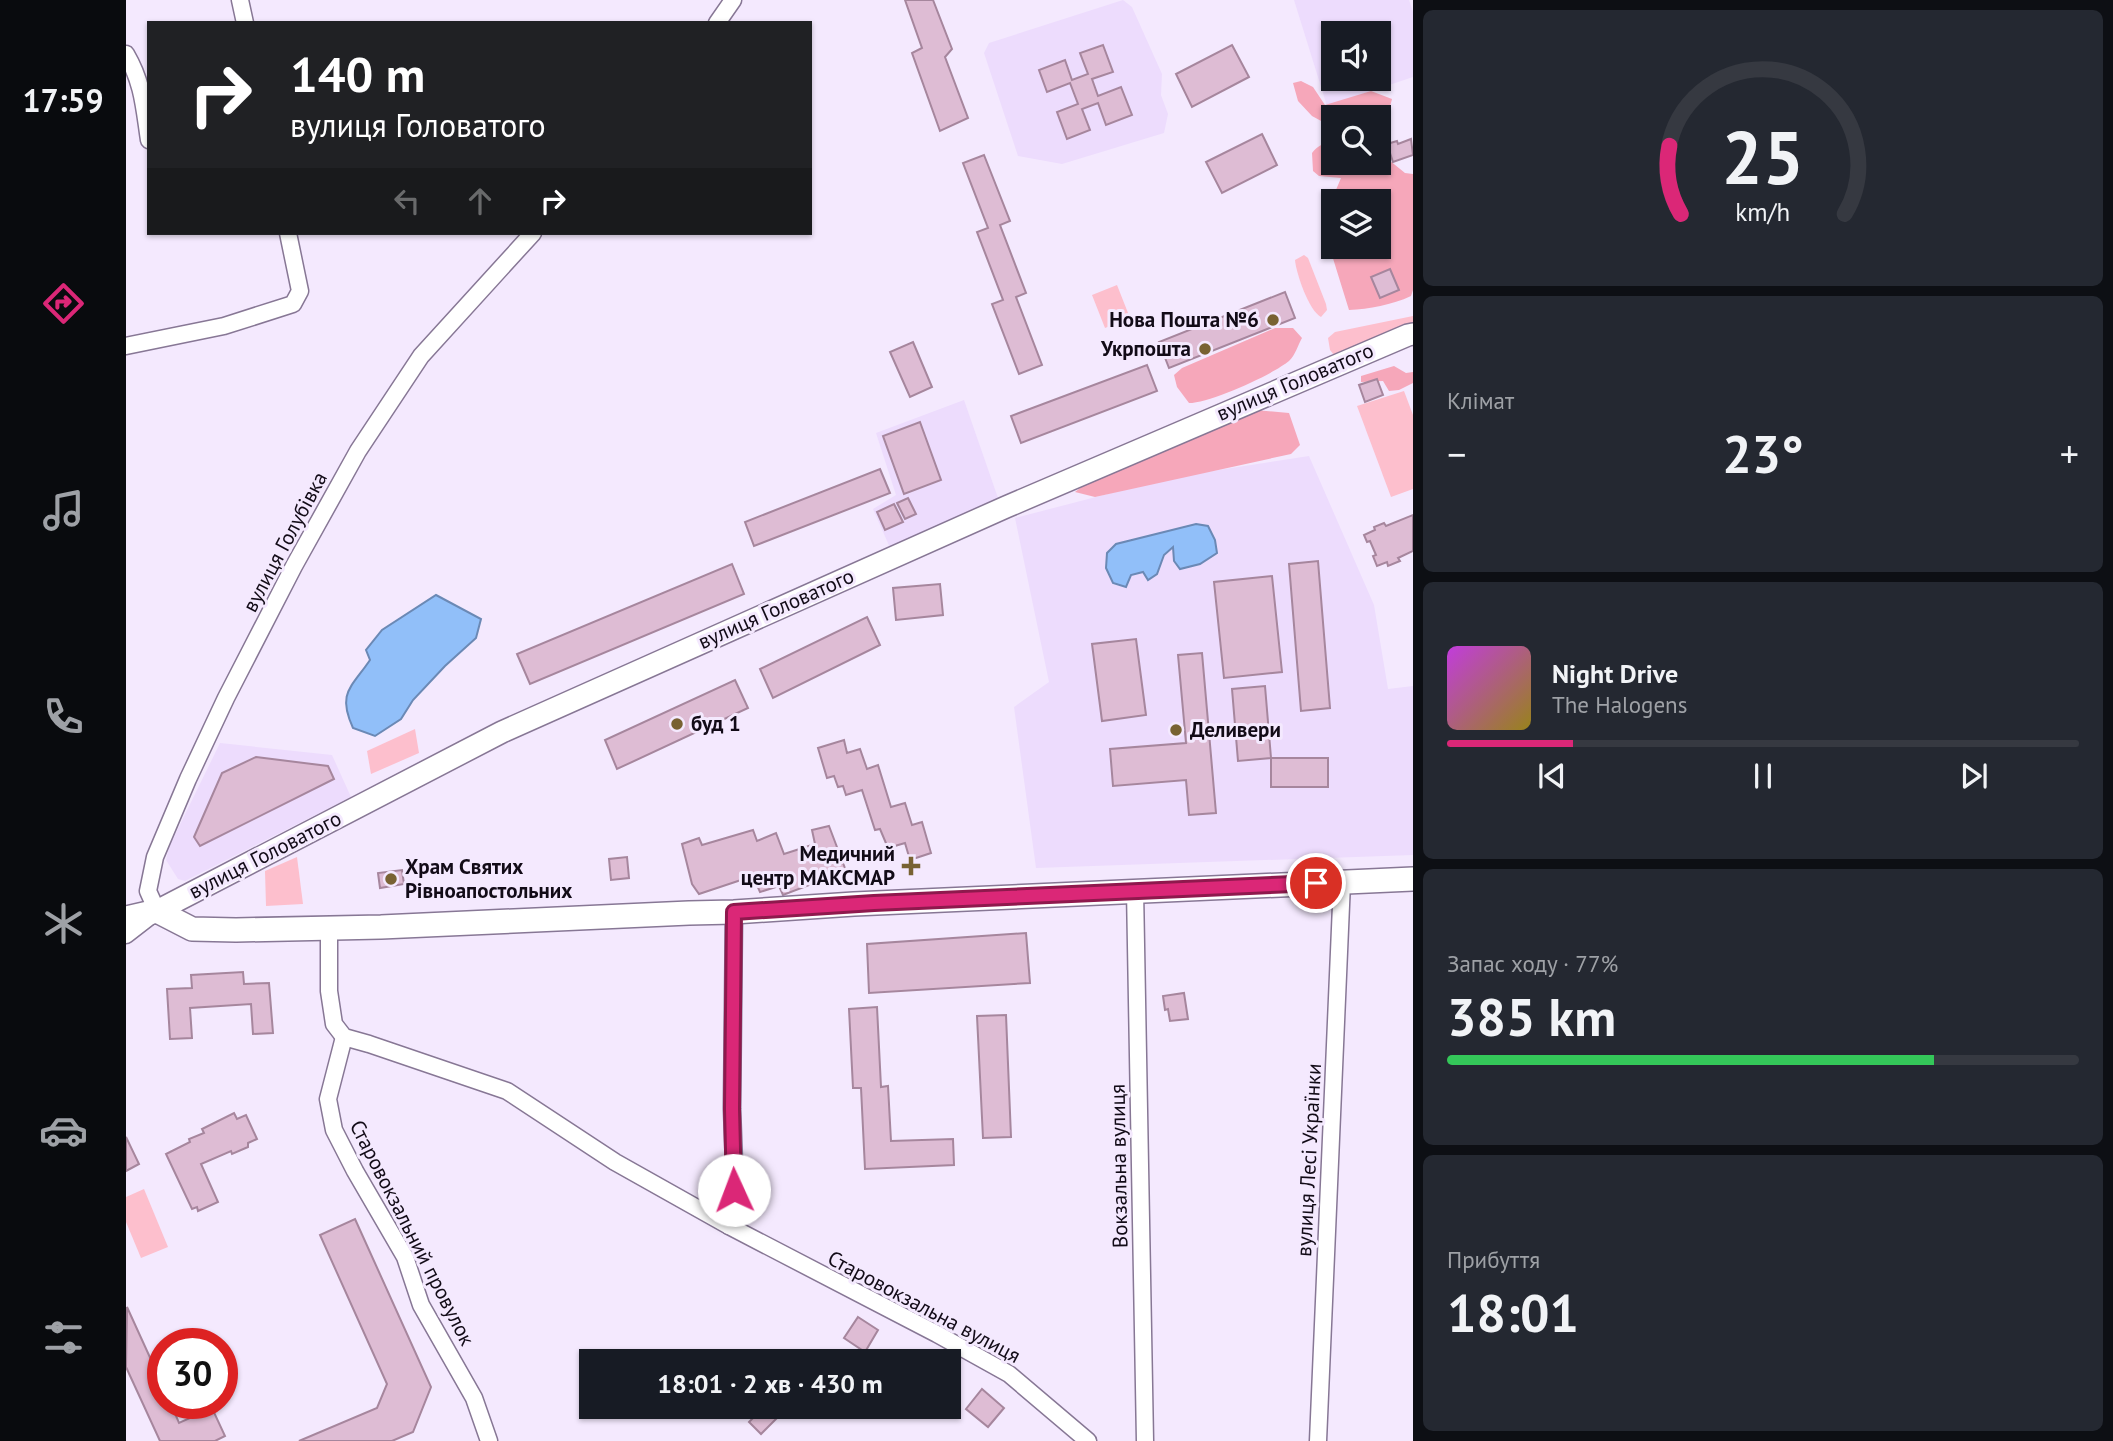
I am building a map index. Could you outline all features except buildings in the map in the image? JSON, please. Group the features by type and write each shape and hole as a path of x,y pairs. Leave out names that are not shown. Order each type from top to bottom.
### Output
{"main road":[{"name":"вулиця Головатого","path":"126,918 157,911 192,929 381,927 1413,879"}],"street":[{"path":"240,0 245,21"},
{"path":"718,21 733,0"},
{"path":"126,54 135,67 140,83 147,127"},
{"path":"126,346 224,326 293,304 300,291 288,235"},
{"name":"вулиця Голубівка","path":"157,911 148,891 155,857 188,779 239,674 358,451 421,356 531,235"},
{"name":"вулиця Головатого","path":"157,911 502,732 1030,496 1411,334"},
{"name":"вулиця Лесі Українки","path":"1318,1441 1342,882"},
{"name":"Вокзальна вулиця","path":"1135,890 1145,1441"},
{"path":"126,935 157,911"},
{"path":"729,1226 734,1190 734,912"},
{"path":"329,927 329,991 334,1024 344,1037"},
{"name":"Старовокзальна вулиця","path":"344,1037 507,1091 615,1162 814,1272 1009,1374 1088,1441"},
{"name":"Старовокзальний провулок","path":"344,1037 328,1098 334,1130 405,1257 421,1305 474,1398 489,1441"}],"shaded area":[{"path":"1123,0 1132,7 1162,74 1161,95 1168,114 1164,133 1062,164 1018,156 984,53 989,43"},
{"path":"1294,0 1409,0 1413,12 1413,77 1391,84 1391,21 1321,21 1321,87"},
{"path":"1301,81 1313,87 1325,105 1321,105 1321,121 1312,116 1298,101 1293,83"},
{"path":"1322,91 1371,91 1327,105"},
{"path":"1371,91 1392,99 1390,105 1325,105"},
{"path":"1321,145 1321,175 1391,175 1391,162 1405,173 1413,174 1411,296 1380,306 1349,310 1333,259 1391,259 1391,189 1336,189 1341,178 1319,176 1313,171 1312,153"},
{"path":"1304,255 1308,258 1326,304 1327,310 1321,317 1308,300 1298,274 1295,260"},
{"path":"1117,285 1130,318 1105,328 1092,295"},
{"path":"1413,316 1413,324 1341,355 1334,355 1330,350 1328,338 1335,332"},
{"path":"1275,328 1293,328 1302,338 1291,359 1281,367 1240,387 1199,402 1189,403 1177,387 1174,375 1182,368"},
{"path":"1394,366 1406,373 1413,372 1413,383 1399,390 1389,391 1383,381 1361,382 1361,376"},
{"path":"1404,391 1413,415 1413,489 1391,497 1357,406"},
{"path":"964,400 998,498 891,550 873,509 896,495 876,433"},
{"path":"1243,409 1289,413 1300,445 1291,454 1095,497 1075,492 1094,477"},
{"path":"1309,456 1374,605 1388,689 1413,686 1413,855 1036,868 1014,707 1049,682 1015,518 1173,477"},
{"path":"415,729 419,753 371,774 367,751"},
{"path":"220,743 332,755 351,797 185,881 178,879 166,860 169,847"},
{"path":"297,857 303,904 266,906 265,871"},
{"path":"144,1189 168,1247 141,1258 126,1222 126,1197"}],"water":[{"path":"1196,524 1208,526 1215,540 1217,553 1200,564 1180,569 1174,561 1173,547 1164,555 1157,574 1148,580 1143,572 1131,575 1126,587 1113,583 1106,568 1107,553 1116,544"},
{"path":"436,595 481,619 476,638 413,700 401,719 375,736 353,728 348,716 346,698 370,660 366,650 382,630"}],"place":[{"name":"Нова Пошта №6","path":"1273,320"},
{"name":"Укрпошта","path":"1205,349"},
{"name":"буд 1","path":"677,724"},
{"name":"Деливери","path":"1176,730"},
{"name":"Медичний центр МАКСМАР","path":"911,866"},
{"name":"Храм Святих Рівноапостольних","path":"391,879"}],"route":[{"path":"734,1190 734,912 1316,883"}]}
